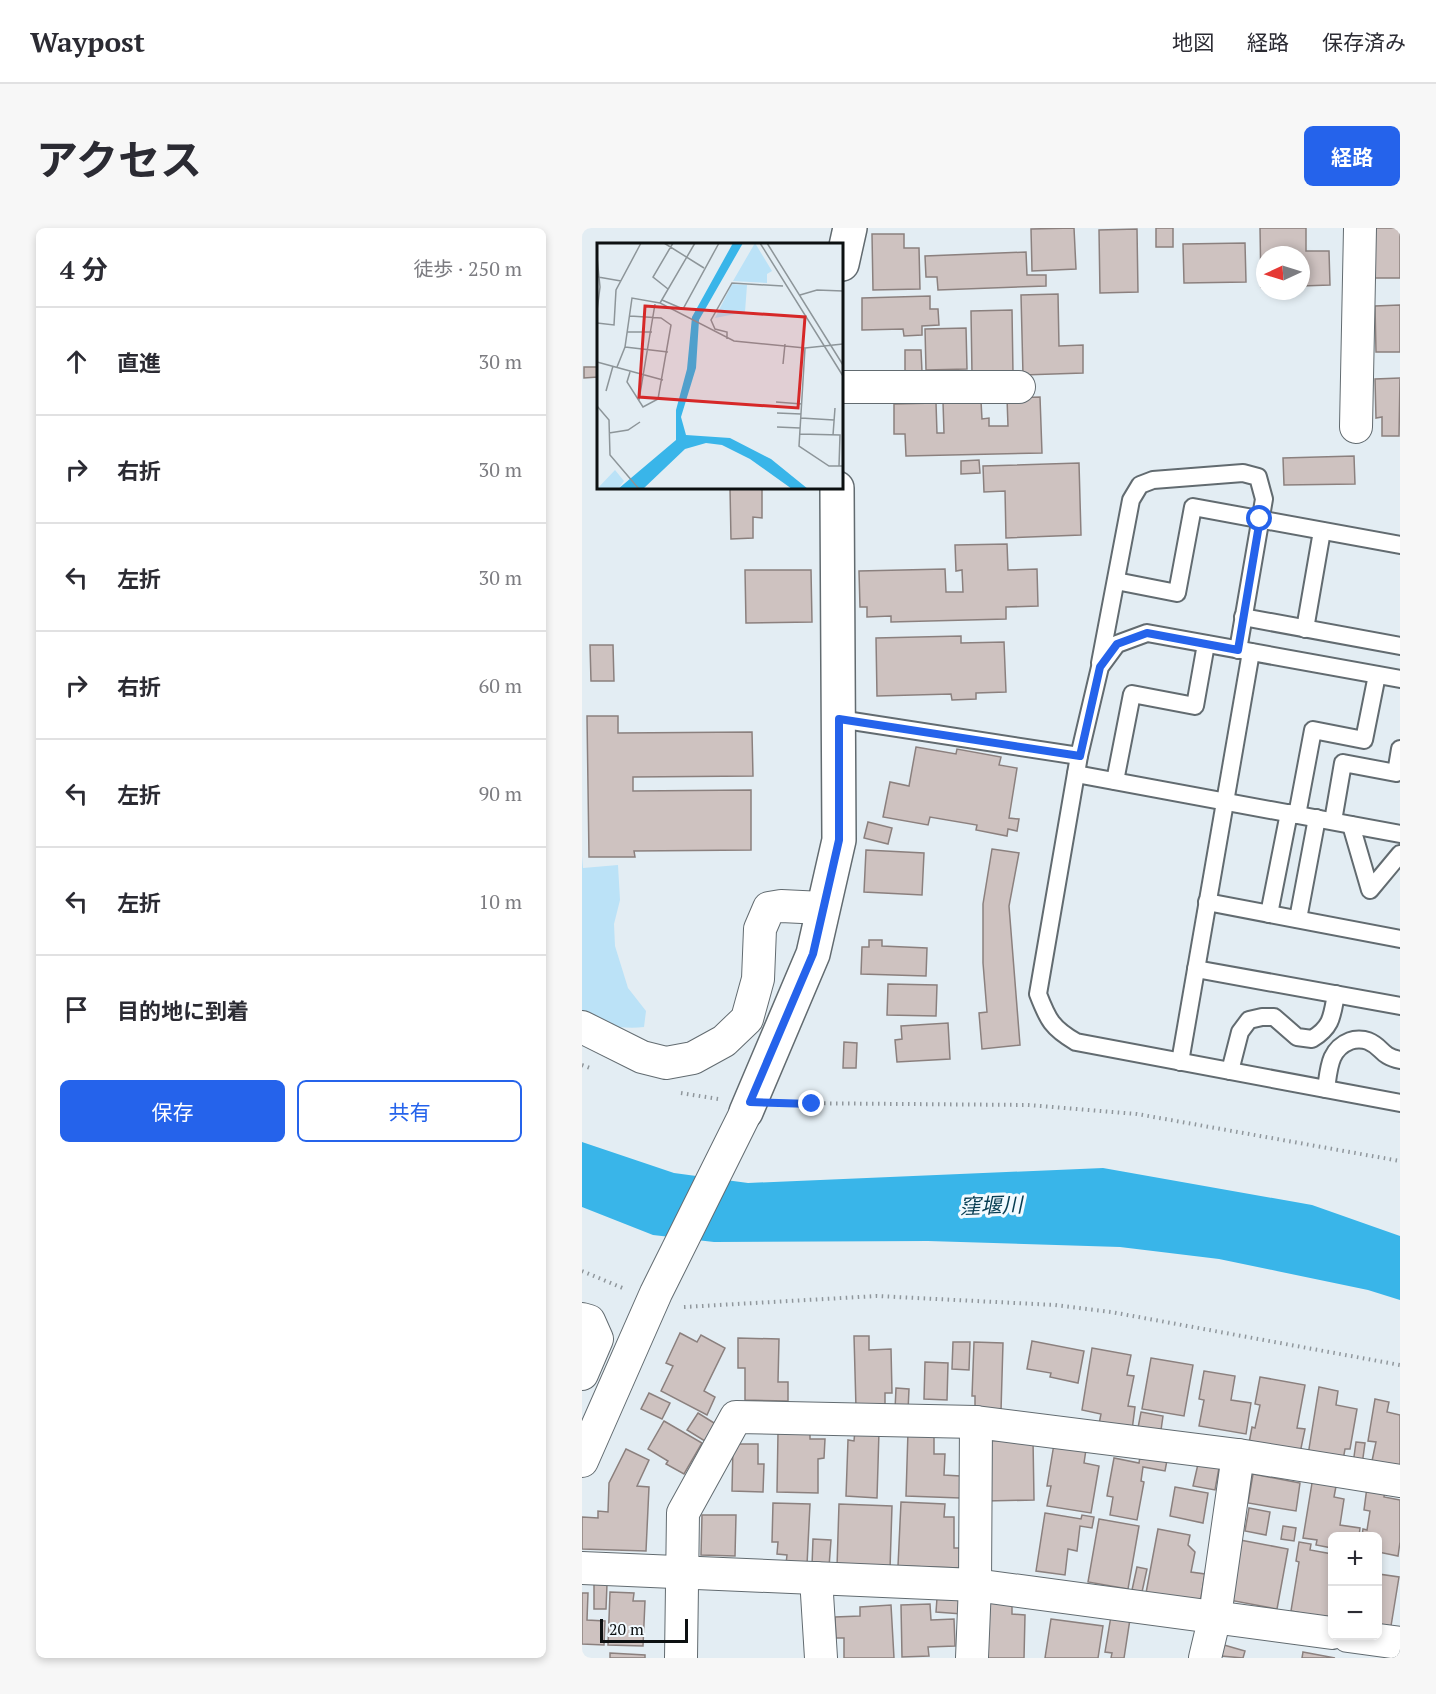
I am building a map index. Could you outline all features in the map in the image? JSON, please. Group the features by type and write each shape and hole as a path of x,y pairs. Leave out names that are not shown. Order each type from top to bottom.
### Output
{"street":[{"path":"843,260 850,228"},
{"path":"1356,427 1360,228"},
{"path":"843,387 1019,387"},
{"path":"582,1461 655,1297 748,1107 813,954 839,840 837,489"},
{"path":"582,1028 642,1057 666,1063 693,1058 724,1041 747,1019 758,979 760,929 769,908 781,906 824,908"},
{"path":"582,1319 589,1321 597,1339 582,1374"},
{"path":"681,1658 683,1513 736,1417 976,1422 1238,1455 1400,1482"},
{"path":"972,1658 976,1422"},
{"path":"1205,1658 1215,1616 1238,1455"},
{"path":"582,1568 975,1585 1328,1632"},
{"path":"816,1578 821,1658"},
{"path":"1380,1640 1400,1643"}],"lane":[{"path":"1180,1062 1224,801 1244,651 1243,617 1264,499 1258,477 1243,473 1153,480 1140,485 1131,500 1100,667 1076,774 1038,994 1046,1015 1058,1032 1077,1042 1180,1062 1400,1103"},
{"path":"1116,581 1177,593 1193,507 1400,545"},
{"path":"1305,628 1322,531"},
{"path":"1243,617 1400,646"},
{"path":"1100,667 1117,644 1147,633 1400,679"},
{"path":"1115,781 1132,694 1195,706 1206,644"},
{"path":"1269,914 1313,730 1364,740 1377,675"},
{"path":"839,719 1080,756"},
{"path":"1298,919 1343,763 1396,773 1400,749"},
{"path":"1076,774 1400,834"},
{"path":"1351,825 1370,890 1400,854"},
{"path":"1207,902 1400,939"},
{"path":"1196,969 1400,1006"},
{"path":"1230,1071 1239,1032 1250,1020 1274,1017 1297,1037 1312,1039 1324,1032 1331,1021 1336,994"},
{"path":"1326,1089 1331,1057 1341,1045 1355,1039 1368,1041 1387,1058 1400,1060"}],"path":[{"path":"748,1107 812,1104 1028,1105 1137,1114 1400,1161"},
{"path":"582,1271 680,1307 877,1296 1055,1305 1111,1311 1400,1365"}],"shaded area":[{"path":"582,856 583,868 618,865 620,900 614,924 615,946 628,988 646,1011 644,1027 620,1027 582,1018"}],"water":[{"name":"窪堰川","path":"582,1142 674,1173 748,1183 1103,1168 1312,1205 1400,1236 1400,1300 1368,1290 1219,1259 1120,1247 928,1241 714,1242 653,1235 582,1207"}],"building":[{"path":"1074,228 1076,269 1032,271 1031,229"},
{"path":"1156,228 1173,228 1173,247 1156,247"},
{"path":"1260,228 1306,228 1306,246 1260,246"},
{"path":"1372,228 1400,228 1400,278 1372,278"},
{"path":"1137,229 1138,292 1100,293 1099,230"},
{"path":"872,234 904,234 904,248 919,248 920,289 873,290"},
{"path":"1245,243 1246,282 1184,283 1183,244"},
{"path":"1310,251 1329,251 1330,285 1310,286"},
{"path":"1026,252 1027,275 1046,275 1046,286 938,290 937,277 926,277 925,256"},
{"path":"1058,294 1059,346 1083,345 1083,373 1023,375 1021,295"},
{"path":"930,296 930,309 938,309 939,325 922,326 922,335 904,336 903,329 862,330 862,298"},
{"path":"1400,305 1400,352 1376,352 1375,306"},
{"path":"1012,310 1013,374 972,374 971,311"},
{"path":"966,328 967,369 926,370 925,329"},
{"path":"905,350 921,350 922,372 905,373"},
{"path":"584,367 597,367 597,377 584,378"},
{"path":"1400,378 1399,436 1382,436 1382,417 1376,418 1375,379"},
{"path":"1040,397 1042,453 906,456 905,434 894,434 894,404 936,403 937,433 944,433 943,402 981,401 982,419 989,418 989,426 1008,426 1007,398"},
{"path":"1354,456 1355,484 1284,485 1283,458"},
{"path":"979,460 980,473 961,474 961,461"},
{"path":"1079,463 1081,535 1006,538 1005,491 984,492 983,466"},
{"path":"730,489 762,489 762,518 753,517 753,538 731,539"},
{"path":"1007,544 1008,570 1037,569 1038,606 1006,607 1006,619 891,622 891,616 867,617 867,607 860,607 859,571 945,569 946,592 963,592 962,570 956,571 955,545"},
{"path":"745,570 811,570 812,622 746,623"},
{"path":"961,636 961,643 1004,642 1006,692 976,693 976,699 952,700 951,694 877,696 876,638"},
{"path":"590,645 613,645 614,681 591,681"},
{"path":"587,716 618,716 618,733 752,732 753,776 633,777 633,791 751,790 751,850 634,851 635,857 589,857"},
{"path":"916,747 956,754 957,749 1001,757 999,765 1017,768 1009,818 1019,819 1017,831 1008,829 1007,836 976,830 977,825 930,817 928,825 883,817 890,782 909,786"},
{"path":"868,822 892,828 888,844 864,838"},
{"path":"992,849 1019,853 1009,906 1020,1045 982,1049 979,1013 987,1012 983,963 983,904"},
{"path":"866,850 924,853 922,895 864,892"},
{"path":"869,940 882,940 882,946 927,948 926,976 861,974 862,947 869,947"},
{"path":"888,984 937,985 936,1016 887,1015"},
{"path":"948,1023 950,1059 897,1062 895,1040 902,1039 901,1026"},
{"path":"844,1042 857,1043 856,1068 843,1068"},
{"path":"680,1333 697,1342 701,1335 725,1348 704,1391 715,1397 707,1415 661,1391 673,1366 666,1363"},
{"path":"854,1336 869,1336 869,1350 891,1349 892,1393 885,1393 885,1408 856,1408"},
{"path":"738,1338 779,1339 778,1382 788,1382 788,1401 745,1400 745,1368 738,1368"},
{"path":"1032,1341 1084,1351 1078,1383 1050,1377 1051,1373 1027,1369"},
{"path":"953,1342 970,1342 969,1370 952,1369"},
{"path":"974,1342 1003,1343 1001,1411 975,1410 975,1396 972,1396"},
{"path":"1092,1348 1131,1355 1127,1375 1134,1376 1128,1406 1135,1407 1132,1430 1099,1424 1101,1414 1082,1410"},
{"path":"1151,1358 1193,1365 1184,1416 1142,1409"},
{"path":"925,1362 948,1363 947,1400 924,1399"},
{"path":"1204,1371 1235,1376 1231,1400 1251,1403 1246,1434 1199,1426 1204,1400 1199,1399"},
{"path":"1260,1377 1305,1385 1297,1428 1305,1429 1300,1453 1249,1443 1260,1405 1255,1404"},
{"path":"1319,1387 1338,1391 1336,1405 1357,1409 1350,1449 1345,1449 1343,1460 1308,1455"},
{"path":"896,1388 909,1389 908,1411 895,1410"},
{"path":"649,1393 670,1403 662,1419 641,1409"},
{"path":"1375,1399 1389,1402 1387,1412 1400,1415 1400,1466 1372,1461 1376,1442 1368,1441"},
{"path":"1141,1412 1163,1416 1160,1437 1137,1433"},
{"path":"698,1413 719,1426 708,1443 687,1430"},
{"path":"664,1421 702,1443 684,1474 666,1464 668,1461 648,1449"},
{"path":"810,1429 810,1439 825,1439 824,1458 818,1459 818,1493 777,1492 778,1433"},
{"path":"855,1430 879,1431 877,1498 846,1496 848,1440 854,1441"},
{"path":"908,1431 934,1431 934,1454 945,1454 944,1475 960,1476 960,1498 906,1496"},
{"path":"1055,1438 1087,1443 1084,1463 1099,1466 1091,1513 1047,1506 1051,1486 1047,1486"},
{"path":"1033,1439 1034,1500 986,1501 985,1441"},
{"path":"1356,1442 1365,1443 1362,1465 1353,1464"},
{"path":"733,1444 758,1444 758,1464 764,1464 763,1492 732,1491"},
{"path":"626,1449 649,1460 637,1486 649,1487 646,1551 582,1549 582,1517 598,1518 598,1511 608,1512 609,1483"},
{"path":"1141,1450 1168,1455 1165,1471 1143,1467 1141,1481 1144,1482 1137,1520 1110,1515 1113,1497 1107,1496 1114,1458 1139,1463"},
{"path":"1198,1464 1219,1468 1215,1490 1193,1486"},
{"path":"1253,1474 1300,1483 1296,1511 1248,1503"},
{"path":"1313,1477 1337,1481 1334,1497 1344,1499 1340,1525 1360,1528 1360,1532 1328,1532 1328,1547 1316,1545 1317,1540 1303,1538"},
{"path":"1175,1487 1208,1493 1203,1523 1170,1516"},
{"path":"1367,1487 1385,1490 1384,1497 1400,1500 1398,1556 1382,1553 1382,1532 1363,1532 1363,1529 1367,1530 1370,1511 1364,1510"},
{"path":"901,1502 945,1504 944,1517 954,1517 954,1548 961,1548 961,1568 898,1566"},
{"path":"773,1503 810,1504 807,1565 786,1564 787,1555 777,1554 778,1542 772,1542"},
{"path":"839,1504 892,1506 890,1569 837,1567"},
{"path":"1249,1508 1270,1512 1266,1535 1245,1531"},
{"path":"1045,1513 1081,1519 1082,1515 1094,1517 1092,1528 1080,1526 1077,1551 1068,1549 1065,1575 1036,1571"},
{"path":"702,1515 736,1515 735,1556 701,1555"},
{"path":"1099,1519 1139,1526 1128,1589 1088,1582"},
{"path":"1283,1526 1296,1528 1294,1541 1281,1539"},
{"path":"1158,1529 1190,1535 1188,1545 1195,1552 1191,1572 1205,1574 1200,1603 1146,1593"},
{"path":"813,1539 831,1540 829,1567 812,1566"},
{"path":"1240,1540 1288,1549 1277,1609 1229,1600"},
{"path":"1299,1542 1311,1544 1310,1550 1328,1553 1328,1618 1291,1611 1299,1562 1296,1561"},
{"path":"1137,1567 1147,1569 1142,1592 1132,1590"},
{"path":"1382,1574 1399,1577 1391,1626 1382,1625"},
{"path":"594,1584 607,1584 606,1609 594,1609"},
{"path":"610,1592 634,1593 633,1601 645,1601 643,1646 608,1645"},
{"path":"582,1593 588,1593 587,1620 605,1621 604,1645 582,1644"},
{"path":"937,1598 958,1600 962,1605 962,1614 936,1612"},
{"path":"985,1602 1012,1603 1012,1614 1025,1615 1024,1658 983,1658"},
{"path":"930,1604 931,1620 954,1619 955,1646 928,1647 929,1656 902,1657 901,1605"},
{"path":"891,1605 894,1658 844,1658 844,1638 836,1638 835,1617 860,1616 860,1607"},
{"path":"1111,1616 1130,1619 1124,1658 1111,1658 1112,1653 1105,1652"},
{"path":"1051,1619 1103,1626 1098,1658 1045,1658"},
{"path":"1224,1645 1245,1651 1243,1658 1221,1656"},
{"path":"1303,1652 1335,1658 1302,1658"},
{"path":"610,1653 645,1655 645,1658 610,1658"}],"route":[{"path":"812,1104 750,1102 813,954 839,840 839,719 1080,756 1100,667 1117,644 1147,633 1238,650 1260,519"}]}
